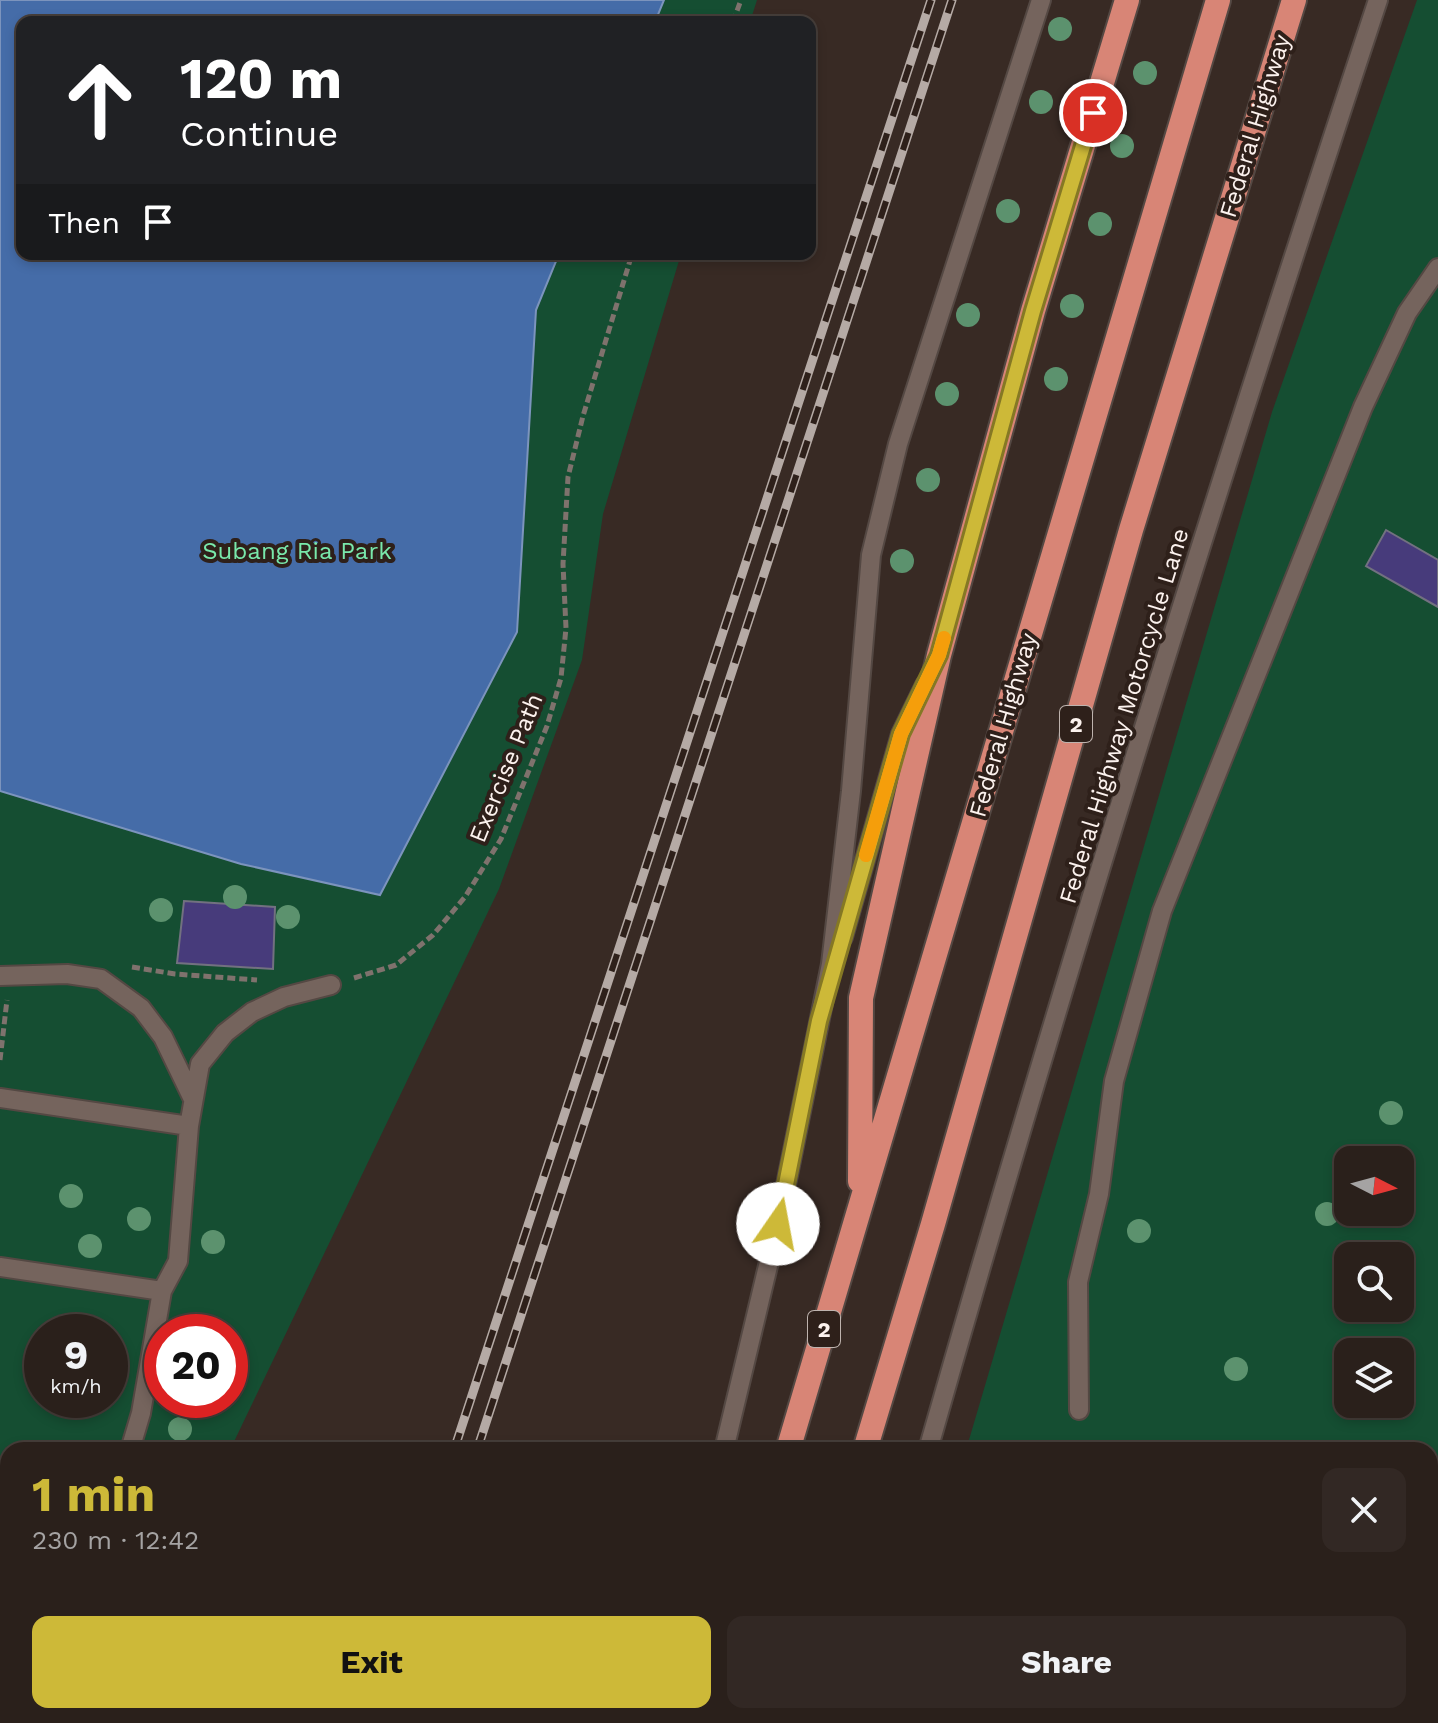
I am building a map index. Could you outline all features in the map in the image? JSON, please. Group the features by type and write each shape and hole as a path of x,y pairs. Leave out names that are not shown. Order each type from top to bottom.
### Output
{"highway":[{"path":"860,1207 861,998 939,655 1033,311 1127,0"},
{"name":"Federal Highway","path":"790,1442 1218,0"},
{"name":"Federal Highway","path":"867,1442 933,1224 1131,530 1294,0"}],"lane":[{"path":"726,1442 778,1224 831,964 851,791 871,555 898,444 1041,0"},
{"name":"Federal Highway Motorcycle Lane","path":"930,1442 1014,1152 1197,558 1378,0"},
{"path":"1079,1410 1078,1282 1099,1194 1114,1081 1162,911 1363,407 1407,313 1438,268"},
{"path":"819,1021 901,734 939,655"},
{"path":"5,976 67,974 101,979 141,1008 163,1037 192,1097"},
{"path":"132,1442 141,1413 162,1291 178,1261 192,1097 200,1064 225,1033 252,1012 284,997 331,985"},
{"path":"0,1098 189,1126"},
{"path":"0,1267 162,1291"}],"path":[{"name":"Exercise Path","path":"331,985 396,965 433,935 465,897 501,839 547,726 561,678 566,628 563,564 568,477 630,260"},
{"path":"128,966 175,974 264,981"},
{"path":"0,1060 5,976"}],"green space":[{"name":"Subang Ria Park","path":"0,0 757,0 752,16 16,16 16,260 679,260 603,514 582,660 499,889 248,1412 248,1314 144,1314 144,1418 245,1418 234,1442 0,1442"},
{"path":"1417,0 1438,0 1438,1442 968,1442 1272,412"}],"water":[{"path":"0,0 664,0 657,16 16,16 16,260 557,260 536,310 517,632 380,895 241,864 0,791"}],"building":[{"path":"1386,530 1438,560 1438,607 1366,566"},
{"path":"184,901 275,907 273,969 177,963"}],"railway":[{"path":"457,1442 931,0"},
{"path":"480,1442 952,0"}],"slow traffic":[{"path":"866,855 901,734 944,638"}],"route":[{"path":"778,1224 819,1021 901,734 939,655 1033,311 1093,113"}]}
